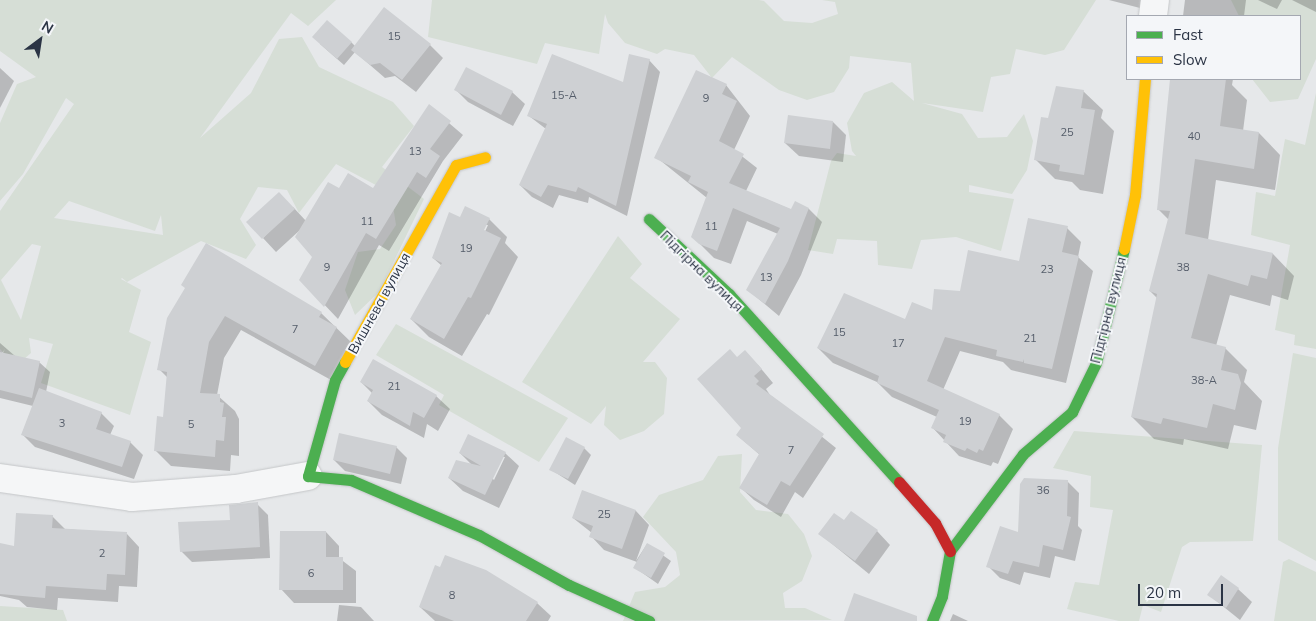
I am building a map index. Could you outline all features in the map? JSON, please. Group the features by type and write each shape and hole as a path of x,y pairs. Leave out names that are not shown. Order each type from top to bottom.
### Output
{"street":[{"path":"1153,15 1155,0"},
{"name":"Підгірна вулиця","path":"932,621 942,596 950,551 1023,454 1072,412 1096,363 1111,308 1134,195 1145,80"},
{"name":"Вишнева вулиця","path":"308,476 335,380 456,164 485,157"},
{"name":"Підгірна вулиця","path":"649,219 729,294 848,423 935,524 950,551"},
{"path":"0,478 132,497 236,489 308,476 351,480 479,535 569,585 649,621"}],"shaded area":[{"path":"0,0 336,0 308,26 291,13 200,138 251,93 279,39 302,37 319,67 393,102 414,126 382,167 424,199 379,292 355,315 345,290 358,252 380,249 396,225 391,193 336,164 299,213 287,190 258,187 240,219 256,245 246,259 201,241 127,282 121,279 141,290 129,332 151,342 130,415 41,383 53,344 29,338 31,353 16,366 0,349 0,211 74,104 66,98 23,174 0,201 0,123 17,84 36,77 0,51","holes":["69,201 155,231 161,215 163,235 54,218","32,244 41,246 21,320 1,280"]},
{"path":"432,0 759,0 764,1 784,21 812,23 838,14 835,2 822,0 1096,0 1064,50 1045,55 1016,49 1010,74 991,77 983,112 922,103 962,114 978,138 1007,137 1024,114 1033,141 1027,170 1012,194 969,185 969,192 1014,199 1001,251 956,237 921,240 912,269 878,265 877,241 837,239 833,254 808,250 831,161 837,153 856,156 852,151 847,123 864,93 892,82 914,101 911,63 850,56 849,68 834,92 807,100 779,90 732,57 712,78 694,55 665,49 657,54 625,43 608,23 605,14 599,54 545,43 537,64 428,37"},
{"path":"1231,0 1316,0 1316,59 1298,99 1270,102 1253,80 1301,80 1301,15 1238,15"},
{"path":"1316,93 1316,349 1294,345 1295,335 1275,330 1290,245 1251,235 1256,192 1275,196 1285,139 1305,145"},
{"path":"618,236 642,264 630,278 680,319 643,362 655,362 667,378 664,414 644,431 620,440 604,425 606,406 591,424 522,382"},
{"path":"396,324 568,418 539,462 439,405 444,395 376,355"},
{"path":"1293,353 1316,358 1316,561 1278,540 1278,448"},
{"path":"1074,431 1262,445 1253,541 1190,542 1182,547 1161,612 1143,605 1139,621 1119,621 1067,609 1075,582 1099,585 1113,510 1090,507 1091,476 1053,468"},
{"path":"742,454 740,492 756,510 788,514 804,534 812,556 802,581 783,593 785,608 805,608 832,620 623,621 635,592 665,587 680,575 676,552 643,517 659,495 703,480 718,456"},
{"path":"1289,559 1316,572 1316,621 1274,621 1283,562"},
{"path":"0,606 63,610 67,621 0,621"}],"building":[{"path":"384,7 431,44 402,80 380,63 370,65 351,50"},
{"path":"327,20 352,42 337,59 312,37"},
{"path":"552,54 623,82 629,54 650,59 616,206 578,187 576,192 548,185 541,197 519,185 547,124 527,116"},
{"path":"466,67 513,91 501,115 454,90"},
{"path":"696,70 727,84 722,94 737,101 719,141 744,154 729,183 791,209 795,201 809,208 788,261 765,304 746,290 780,228 733,208 717,251 699,244 691,237 708,192 688,182 691,176 654,158"},
{"path":"1170,80 1226,80 1220,126 1259,132 1254,169 1195,159 1185,234 1273,253 1267,279 1251,275 1248,286 1208,274 1191,338 1226,347 1221,370 1238,374 1241,383 1235,410 1213,404 1207,428 1163,418 1161,424 1131,417 1157,294 1149,291 1170,211 1157,210"},
{"path":"1056,86 1084,90 1081,108 1095,110 1084,175 1059,171 1060,165 1034,160 1041,117 1048,118"},
{"path":"429,104 451,121 430,149 440,156 426,178 417,172 376,239 366,233 324,307 299,280 312,257 295,237 328,182 339,188 348,173 373,188"},
{"path":"788,115 833,121 830,149 784,143"},
{"path":"279,192 295,209 262,239 246,222"},
{"path":"465,206 490,218 484,230 501,238 471,298 468,297 444,339 410,319 442,263 432,258 449,212 460,217"},
{"path":"1028,218 1068,226 1062,252 1079,256 1052,369 1024,363 1024,359 1023,362 996,356 997,350 945,337 927,381 1000,414 983,451 979,449 977,453 967,448 965,451 943,442 946,435 931,428 939,410 877,383 879,376 817,348 844,293 905,319 912,302 932,310 934,289 960,291 968,250 1019,261"},
{"path":"206,243 322,312 319,317 337,327 315,366 225,316 209,342 200,393 220,394 220,402 224,403 222,417 226,417 224,441 216,440 215,457 154,451 157,416 163,417 167,372 157,370 167,318 185,288 181,285"},
{"path":"730,349 737,357 745,350 762,369 754,376 759,381 756,384 824,434 790,486 781,481 767,505 739,488 759,454 736,435 741,428 697,379"},
{"path":"0,352 40,361 32,398 0,390"},
{"path":"373,359 437,395 424,418 413,412 410,426 367,401 373,390 360,382"},
{"path":"39,388 102,412 96,429 131,441 122,467 21,435"},
{"path":"339,433 397,446 390,474 333,460"},
{"path":"468,434 506,452 485,495 448,478 456,460 481,466 459,453"},
{"path":"566,437 585,447 568,479 549,470"},
{"path":"1024,478 1068,480 1067,516 1071,517 1063,550 1043,545 1039,567 1013,561 1008,574 986,567 1000,526 1018,532 1020,484"},
{"path":"582,490 636,510 622,549 589,537 593,526 572,518"},
{"path":"258,502 260,547 180,552 178,522 230,520 229,505"},
{"path":"851,511 878,530 855,561 818,534 834,513 844,520"},
{"path":"16,513 53,515 52,528 127,532 125,575 107,574 106,590 46,586 45,598 0,594 0,543 14,546"},
{"path":"280,531 326,531 326,557 343,557 343,590 279,590"},
{"path":"647,543 665,553 651,578 633,568"},
{"path":"445,555 486,570 538,602 526,621 454,621 419,607 435,565 440,567"},
{"path":"1221,575 1239,588 1226,608 1207,595"},
{"path":"854,593 917,616 917,621 844,621"}],"traffic: fast":[{"path":"649,219 729,294 899,482"},
{"path":"932,621 942,596 950,551 1023,454 1072,412 1096,363 1124,249"},
{"path":"345,362 335,380 308,476 351,480 479,535 569,585 649,621"}],"traffic: slow":[{"path":"1124,249 1135,195 1145,80"},
{"path":"345,362 456,165 485,157"}],"traffic: jam":[{"path":"899,482 935,523 950,551"}]}
